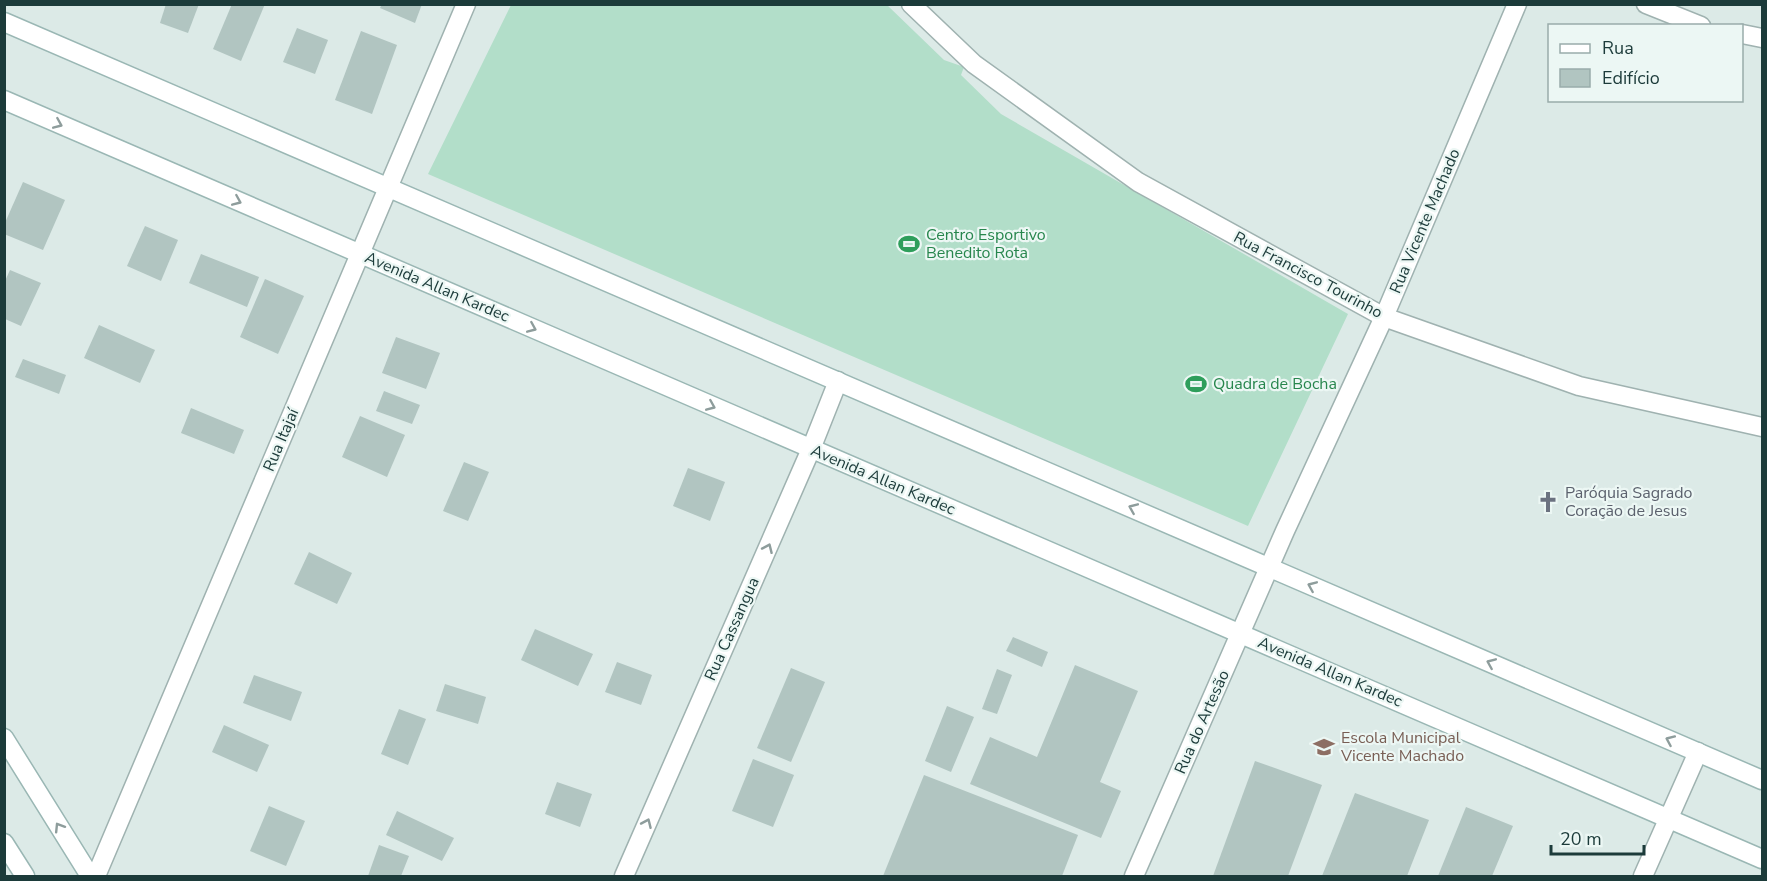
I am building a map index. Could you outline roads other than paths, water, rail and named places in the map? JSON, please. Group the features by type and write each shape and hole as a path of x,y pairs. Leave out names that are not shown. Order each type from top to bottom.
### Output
{"street":[{"name":"Rua Itajaí","path":"96,876 466,4"},
{"name":"Rua Francisco Tourinho","path":"911,4 974,64 1138,182 1384,316 1579,386 1762,427"},
{"name":"Rua Vicente Machado","path":"1269,567 1384,316 1517,4"},
{"path":"1646,4 1696,24"},
{"path":"4,22 1762,780"},
{"path":"1743,34 1762,38"},
{"name":"Avenida Allan Kardec","path":"4,100 1762,859"},
{"name":"Rua Cassangua","path":"624,876 811,449 838,381"},
{"name":"Rua do Artesão","path":"1134,876 1269,567"},
{"path":"4,738 90,876"},
{"path":"1643,876 1698,752"},
{"path":"4,843 25,876"}],"place":[{"name":"Centro Esportivo Benedito Rota","path":"909,244"},
{"name":"Quadra de Bocha","path":"1196,384"},
{"name":"Paróquia Sagrado Coração de Jesus","path":"1548,502"},
{"name":"Escola Municipal Vicente Machado","path":"1324,747"}]}
